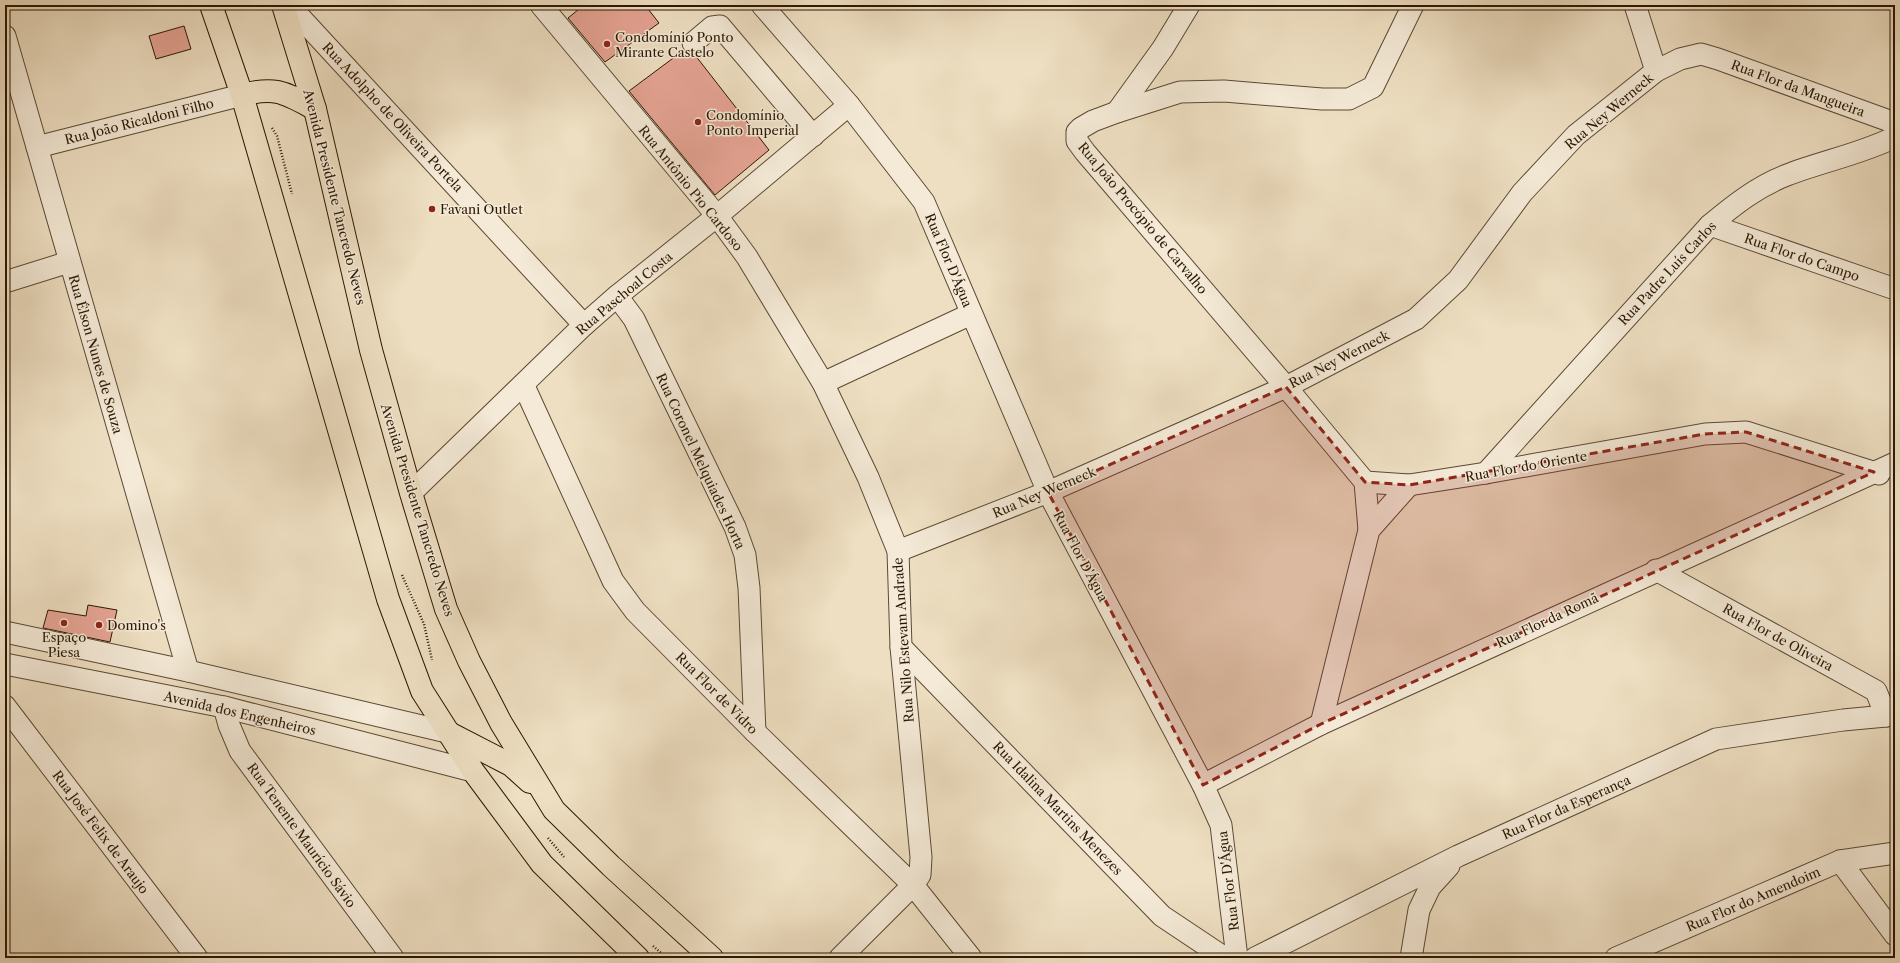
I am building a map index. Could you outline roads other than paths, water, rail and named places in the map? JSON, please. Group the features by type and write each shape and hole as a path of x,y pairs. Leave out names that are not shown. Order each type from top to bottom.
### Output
{"main road":[{"path":"211,5 242,95 388,599 422,691 473,771 542,864 638,958"},
{"name":"Avenida Presidente Tancredo Neves","path":"296,11 315,109 371,350 411,493 446,609 469,661 501,723 554,810 611,866 712,958"},
{"path":"242,95 263,90 285,93 315,109"},
{"path":"447,732 511,764 554,810"}],"street":[{"name":"Rua Antônio Pio Cardoso","path":"541,5 717,216 747,257 823,383"},
{"name":"Rua Flor D'Água","path":"762,5 849,105 924,202 1048,492 1203,785 1221,825 1237,958"},
{"path":"1117,112 1163,48 1189,5"},
{"name":"Rua João Procópio de Carvalho","path":"1286,386 1077,141 1077,132 1081,128 1117,112 1180,92 1203,90 1322,99 1349,99 1373,87 1413,5"},
{"path":"1635,5 1656,71"},
{"name":"Rua Adolpho de Oliveira Portela","path":"296,11 584,325"},
{"path":"693,43 712,27 720,26 812,136"},
{"name":"Rua Élson Nunes de Souza","path":"5,36 188,671"},
{"name":"Rua Ney Werneck","path":"898,551 1048,492 1286,386 1416,319 1458,280 1522,193 1576,135 1656,71 1680,59 1701,54"},
{"name":"Rua Flor da Mangueira","path":"1701,54 1718,58 1895,123"},
{"name":"Rua João Ricaldoni Filho","path":"37,147 242,95"},
{"name":"Rua Paschoal Costa","path":"411,493 524,386 584,325 617,296 717,216 849,105"},
{"name":"Rua Padre Luís Carlos","path":"1486,474 1710,225 1739,202 1764,186 1787,175 1860,152 1895,138"},
{"name":"Rua Flor do Campo","path":"1710,225 1895,289"},
{"path":"5,282 69,262"},
{"name":"Rua Coronel Melquiades Horta","path":"617,296 634,318 735,527 745,555 749,588 755,732"},
{"path":"823,383 971,314"},
{"name":"Rua Nilo Estevam Andrade","path":"823,383 868,477 898,551 902,647 921,857 920,875 913,885"},
{"name":"Rua Flor de Vidro","path":"524,386 613,581 635,611 755,732 913,885 971,958"},
{"path":"1286,386 1364,482 1369,530 1321,724"},
{"name":"Rua Flor do Oriente","path":"1364,482 1409,484 1486,474 1705,434 1746,432 1895,478"},
{"name":"Rua Flor da Romã","path":"1203,785 1321,724 1656,570 1874,472 1895,464"},
{"path":"1369,530 1409,484"},
{"name":"Rua Flor de Oliveira","path":"1656,570 1876,691 1891,715"},
{"path":"5,632 188,671 447,732"},
{"name":"Rua Idalina Martins Menezes","path":"902,647 1162,916 1225,958"},
{"name":"Avenida dos Engenheiros","path":"5,664 224,707 473,771"},
{"name":"Rua José Felix de Araujo","path":"5,706 197,958"},
{"name":"Rua Tenente Maurício Sávio","path":"224,707 229,725 240,751 393,958"},
{"name":"Rua Flor da Esperança","path":"1255,958 1458,856 1716,739 1843,720 1891,715"},
{"name":"Rua Flor do Amendoim","path":"1616,958 1840,861 1895,853"},
{"path":"1411,958 1419,910 1430,887 1458,856"},
{"path":"1840,861 1895,935"},
{"path":"840,958 913,885"}],"place":[{"name":"Condomínio Ponto Mirante Castelo","path":"607,44"},
{"name":"Condomínio Ponto Imperial","path":"698,122"},
{"name":"Favani Outlet","path":"432,209"},
{"name":"Espaço Piesa","path":"64,623"},
{"name":"Domino's","path":"99,625"}]}
